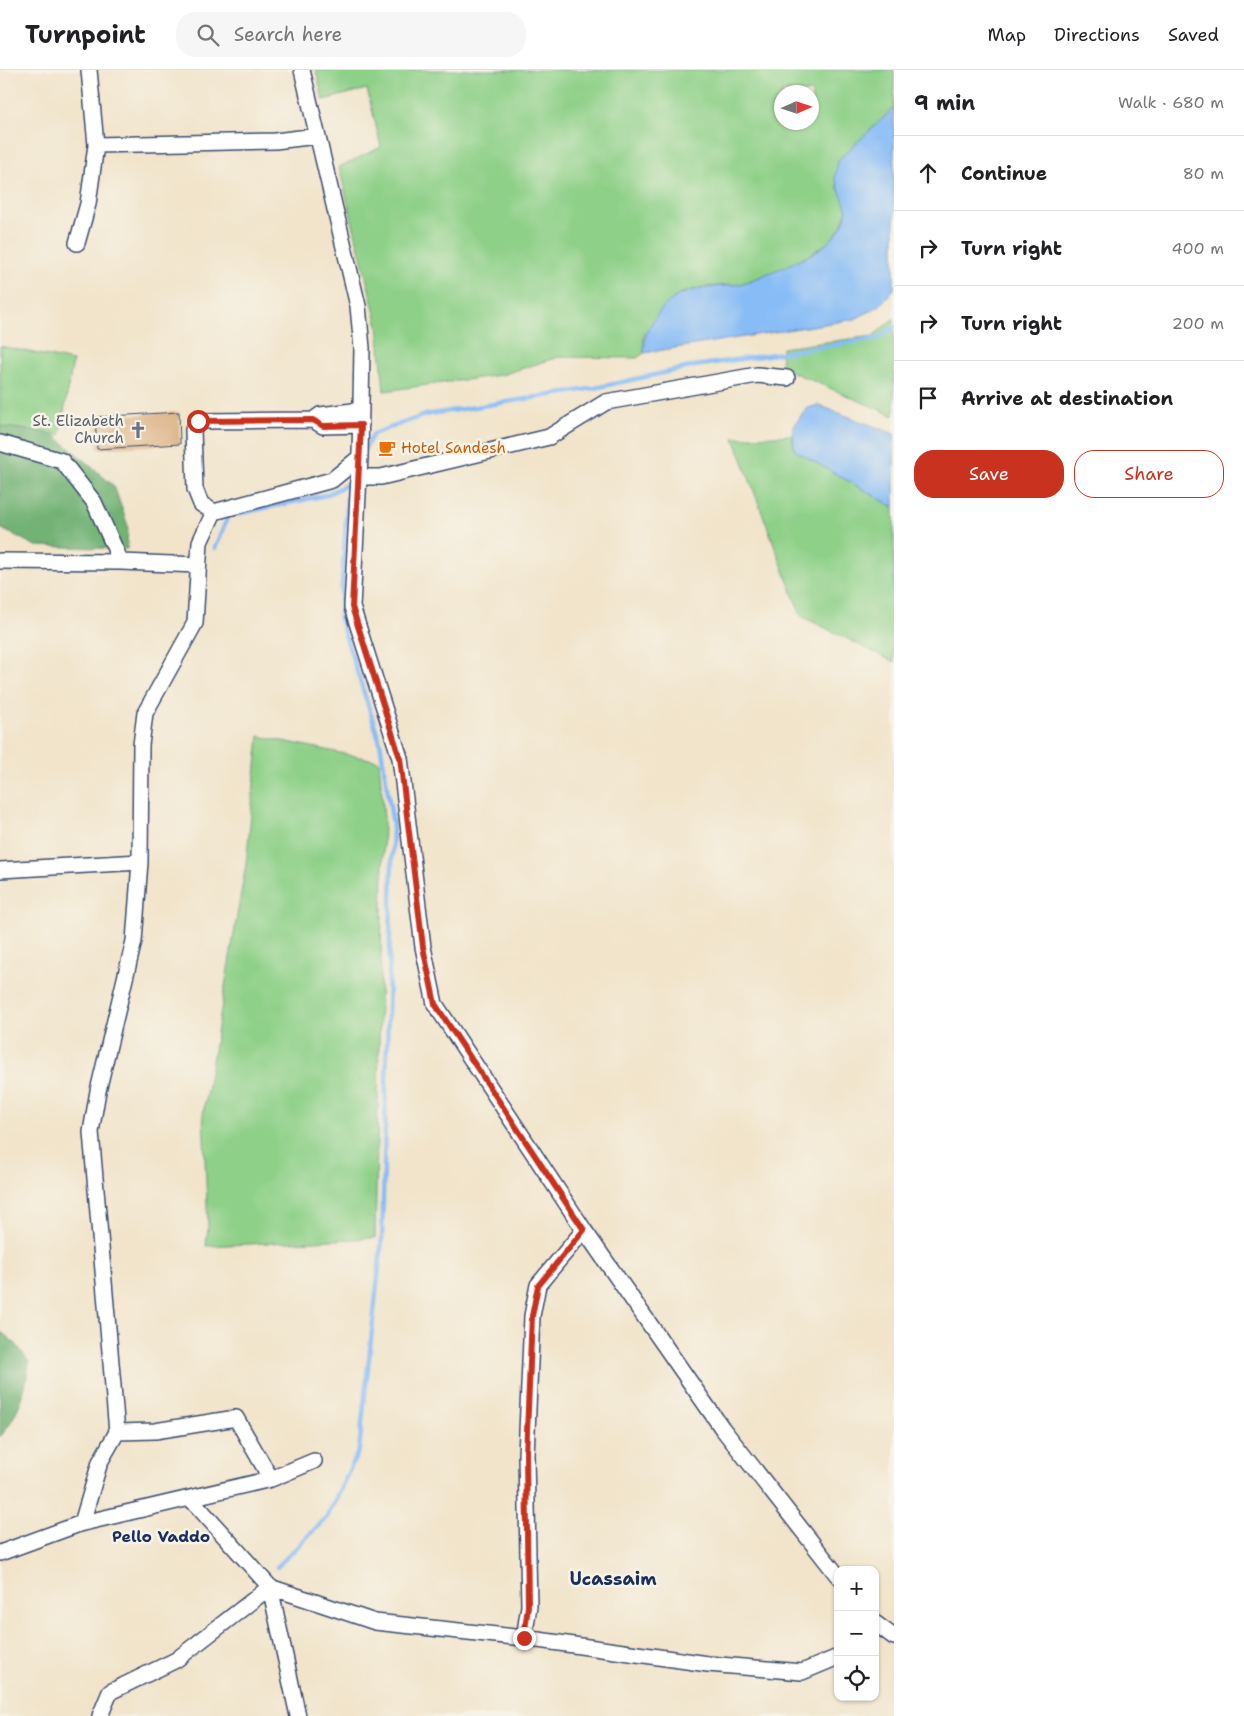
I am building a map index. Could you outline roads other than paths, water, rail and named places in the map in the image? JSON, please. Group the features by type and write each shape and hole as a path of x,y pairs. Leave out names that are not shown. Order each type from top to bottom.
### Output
{"street":[{"path":"77,242 88,204 96,145 89,70"},
{"path":"302,70 358,306 362,348 360,458 352,607 400,758 423,947 435,1004 584,1230 722,1428 834,1571"},
{"path":"96,145 275,141 317,136"},
{"path":"358,476 381,478 549,437 606,402 757,375 787,378"},
{"path":"360,458 332,480 214,512 201,504 195,489 192,430 198,421 313,420 323,426 361,418"},
{"path":"0,443 62,461 94,502 121,562"},
{"path":"79,1524 82,1523 100,1462 117,1432 91,1132 98,1091 134,941 140,862 140,745 145,713 195,623 200,542 214,512"},
{"path":"0,561 198,565"},
{"path":"0,870 140,862"},
{"path":"524,1638 528,1606 526,1455 532,1316 538,1286 584,1230"},
{"path":"117,1432 155,1431 236,1418 270,1479"},
{"path":"0,1553 79,1524 270,1479 314,1461"},
{"path":"191,1499 270,1587 375,1622 524,1638 708,1664 802,1672 834,1659"},
{"path":"270,1587 294,1714"},
{"path":"100,1716 110,1692 176,1660 270,1587"},
{"path":"879,1628 894,1636"}],"water":[{"path":"894,108 894,289 879,306 855,319 644,353 645,338 649,327 663,307 672,299 692,290 739,284 751,280 807,257 828,242 843,223 847,210 835,178 838,160"},
{"path":"818,405 894,434 894,507 794,450 793,427 807,408"}],"waterway":[{"path":"365,449 373,434 425,415 595,388 695,366 879,338 894,327"},
{"path":"277,1567 327,1517 359,1450 382,1239 393,825 380,742 340,619 348,484 353,474"},
{"path":"215,548 228,516 326,495 348,484"}],"place":[{"name":"St. Elizabeth Church","path":"138,430"},
{"name":"Hotel Sandesh","path":"387,448"}],"district":[{"name":"Pello Vaddo","path":"161,1536"},
{"name":"Ucassaim","path":"613,1579"}]}
